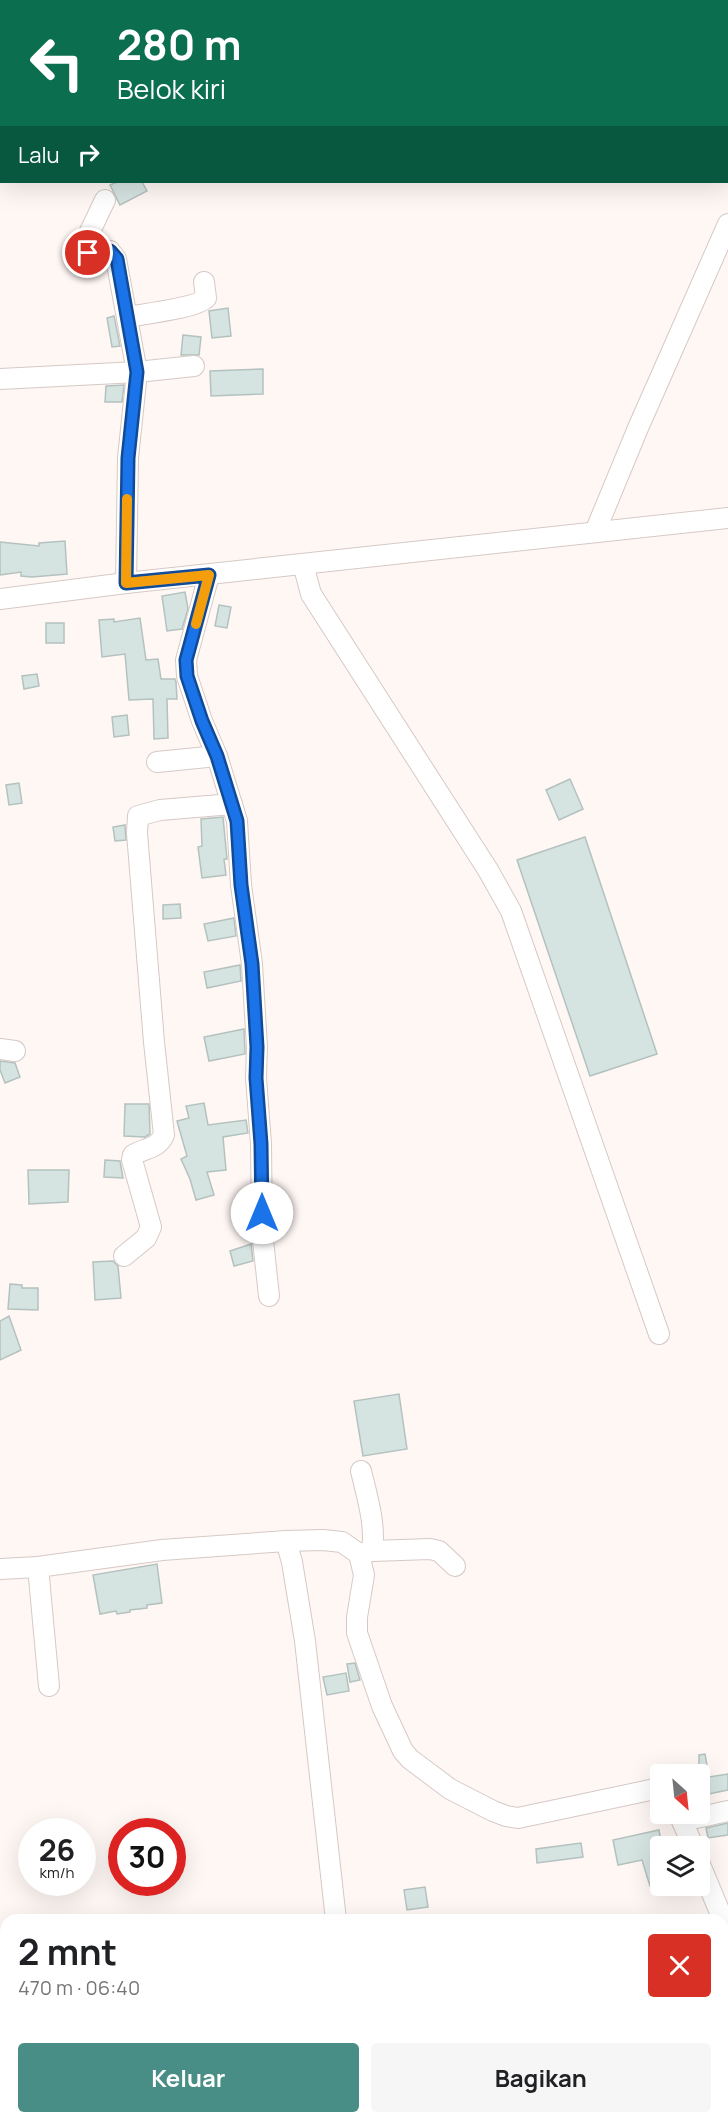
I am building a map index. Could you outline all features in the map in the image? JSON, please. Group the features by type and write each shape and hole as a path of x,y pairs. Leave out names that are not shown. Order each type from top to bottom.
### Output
{"street":[{"path":"105,200 84,244 88,253 110,251 117,259 137,372 128,458 126,583"},
{"path":"607,531 638,428 728,224"},
{"path":"127,317 204,301 206,298 204,282"},
{"path":"0,379 137,372 194,366"},
{"path":"0,599 126,583 728,518"},
{"path":"303,564 311,594 488,870 511,911 658,1334"},
{"path":"209,575 186,660 189,686 217,756 237,821 241,885 252,964 261,1144 262,1231 269,1296"},
{"path":"157,762 217,756"},
{"path":"124,1256 146,1238 151,1227 132,1160 133,1155 153,1147 161,1141 164,1135 154,1042 137,833 138,816 160,810 232,804"},
{"path":"362,1471 373,1529 366,1553 357,1633 382,1706 403,1751 410,1759 450,1788 506,1816 518,1818 650,1790"},
{"path":"286,1540 292,1562 305,1641 335,1914"},
{"path":"0,1569 153,1551 286,1540 342,1542 366,1553 430,1549 448,1556 455,1566"},
{"path":"38,1566 49,1686"},
{"path":"710,1813 728,1810"},
{"path":"710,1888 721,1914"}],"building":[{"path":"143,183 147,191 120,205 110,185"},
{"path":"228,308 231,336 212,338 209,311"},
{"path":"114,316 120,346 112,347 107,318"},
{"path":"183,335 201,337 199,355 181,355"},
{"path":"263,369 263,394 211,396 210,371"},
{"path":"124,385 122,402 105,402 106,386"},
{"path":"65,541 67,574 32,577 21,576 21,572 0,575 0,542 39,546 39,543"},
{"path":"185,592 188,609 182,629 167,631 162,596"},
{"path":"219,605 231,607 227,628 215,626"},
{"path":"140,618 146,660 158,659 161,679 175,679 176,682 177,699 167,699 168,738 154,739 153,699 129,700 125,654 102,657 99,620 114,619 114,622"},
{"path":"46,623 64,623 64,643 46,643"},
{"path":"37,674 39,686 24,689 22,676"},
{"path":"127,715 129,735 114,737 112,717"},
{"path":"570,779 583,809 559,820 546,790"},
{"path":"19,783 22,803 9,805 6,785"},
{"path":"223,817 227,859 224,859 226,875 202,878 198,847 202,846 201,819"},
{"path":"125,825 126,840 115,841 113,827"},
{"path":"585,837 657,1054 590,1076 517,860"},
{"path":"180,904 181,918 163,919 163,905"},
{"path":"234,918 236,936 208,941 204,924"},
{"path":"240,965 241,981 207,988 204,972"},
{"path":"244,1029 245,1054 209,1061 204,1037"},
{"path":"0,1061 15,1063 20,1077 5,1083 0,1070"},
{"path":"204,1103 208,1125 246,1120 248,1133 223,1137 226,1170 207,1172 214,1195 196,1200 181,1159 187,1156 177,1121 189,1118 186,1106"},
{"path":"125,1104 149,1104 150,1134 145,1137 124,1136"},
{"path":"105,1160 120,1161 123,1178 104,1177"},
{"path":"28,1170 69,1170 68,1202 29,1204"},
{"path":"251,1244 253,1261 234,1266 230,1251"},
{"path":"113,1261 118,1266 121,1298 95,1300 93,1262"},
{"path":"10,1284 22,1285 22,1288 38,1288 38,1310 8,1309"},
{"path":"9,1316 21,1350 0,1360 0,1321"},
{"path":"399,1394 407,1449 363,1456 354,1401"},
{"path":"157,1564 162,1603 147,1605 147,1608 130,1610 130,1612 117,1614 116,1611 100,1614 93,1575"},
{"path":"355,1663 360,1680 350,1682 347,1664"},
{"path":"346,1673 349,1691 327,1695 323,1677"},
{"path":"705,1754 707,1764 699,1764 699,1755"},
{"path":"728,1774 728,1790 710,1794 710,1777"},
{"path":"728,1823 728,1835 710,1838 706,1828"},
{"path":"659,1830 660,1836 650,1836 650,1886 642,1860 618,1865 613,1840"},
{"path":"581,1843 583,1857 537,1863 536,1849"},
{"path":"425,1887 428,1907 407,1910 404,1890"}],"slow traffic":[{"path":"127,499 126,583 209,575 196,624"}],"route":[{"path":"88,253 110,251 117,259 137,372 128,458 126,583 209,575 186,660 187,676 217,756 237,821 241,885 249,928 252,964 262,1213"}]}
